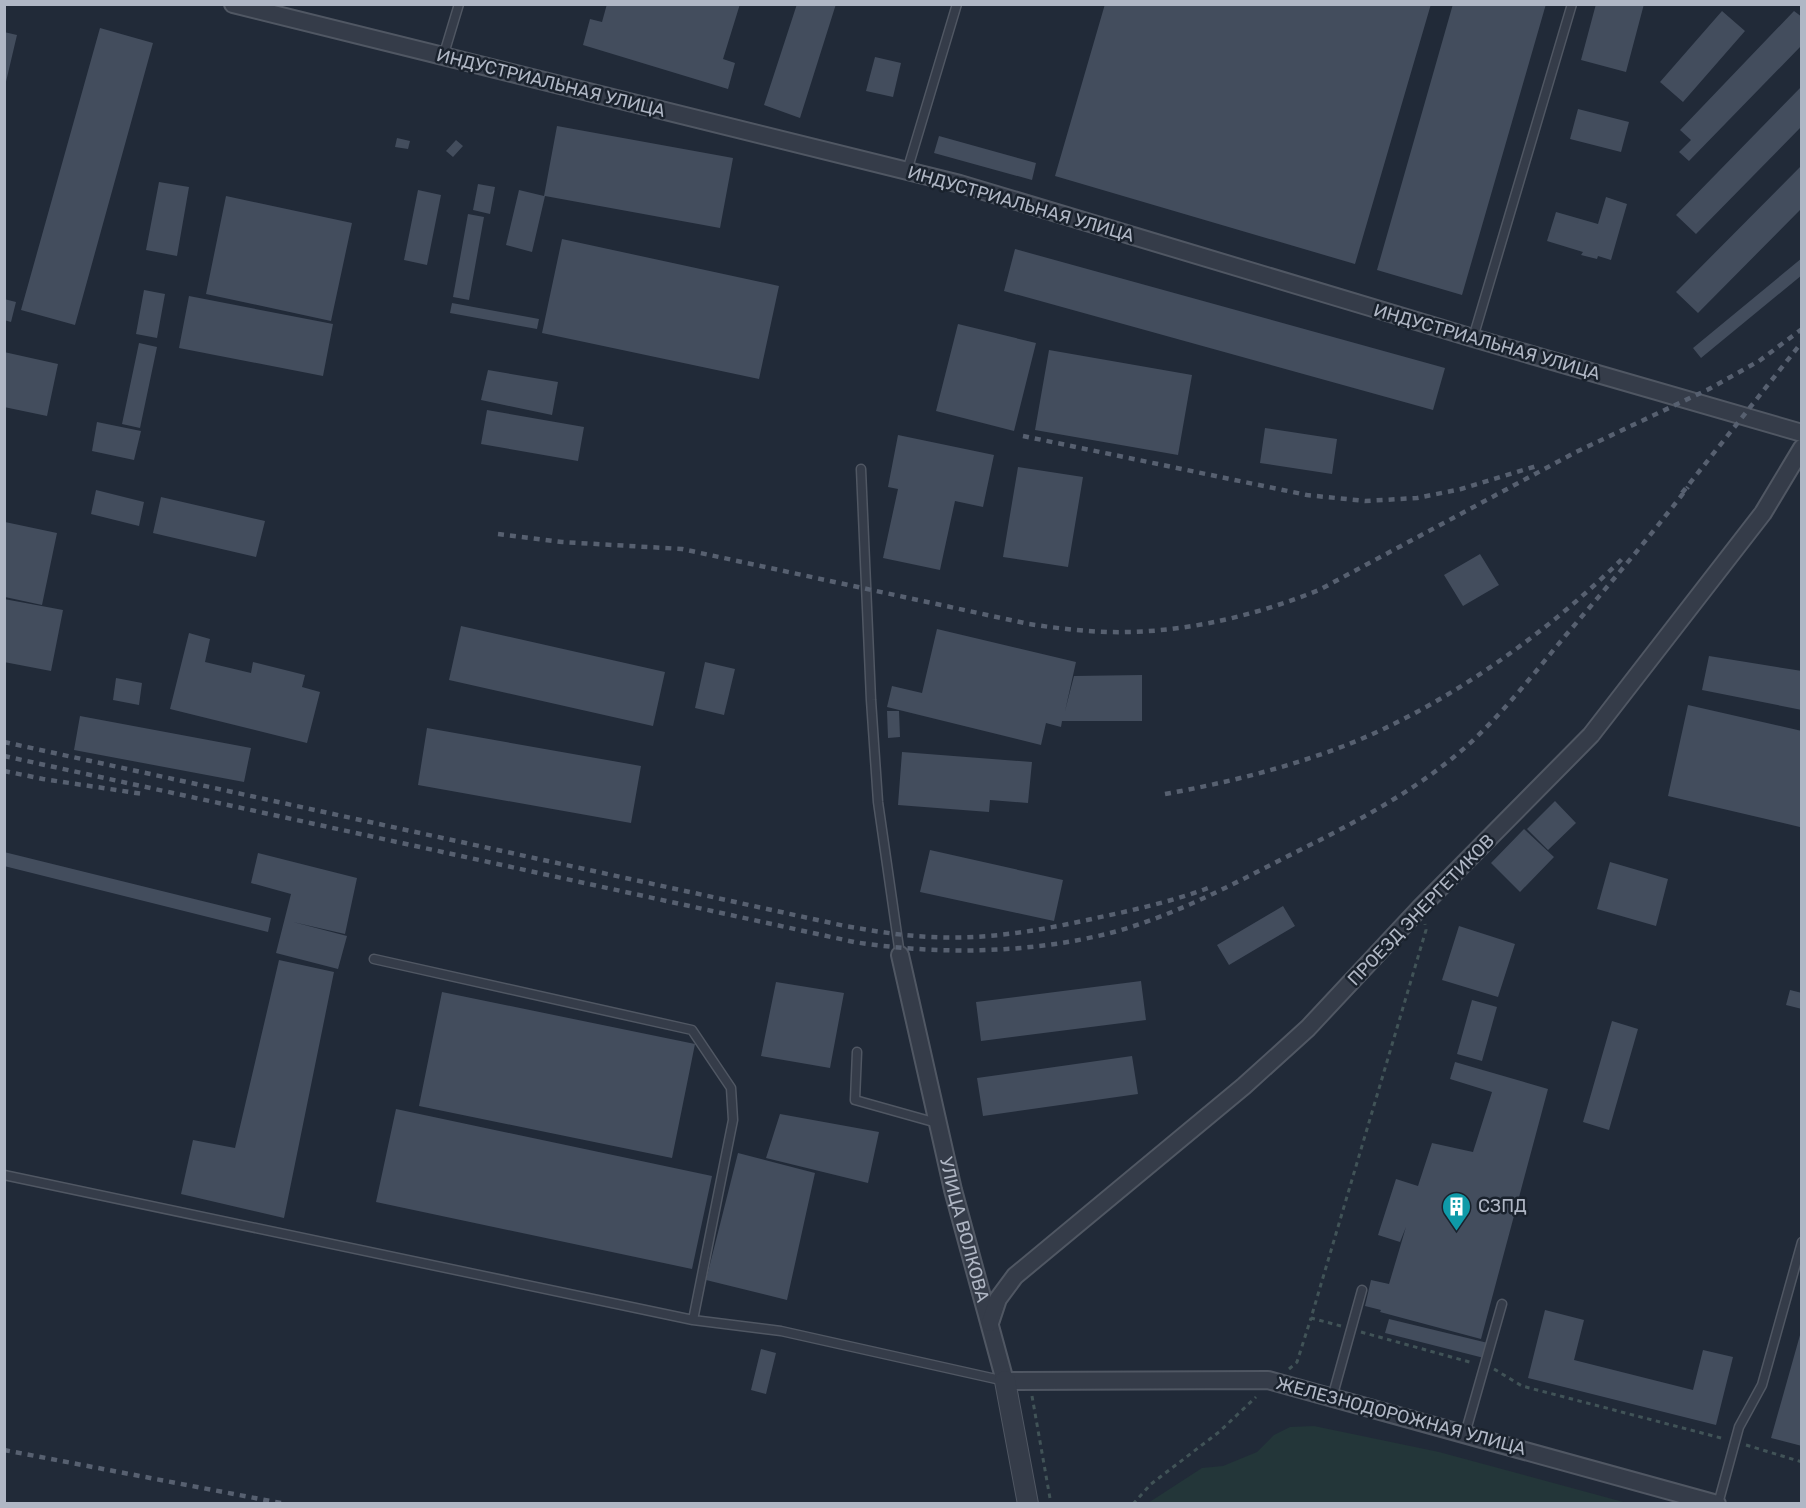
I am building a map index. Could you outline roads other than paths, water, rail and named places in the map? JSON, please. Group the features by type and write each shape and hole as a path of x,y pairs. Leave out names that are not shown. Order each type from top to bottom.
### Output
{"street":[{"name":"ИНДУСТРИАЛЬНАЯ УЛИЦА","path":"233,4 960,184 1473,338 1802,433"},
{"name":"ПРОЕЗД ЭНЕРГЕТИКОВ","path":"990,1323 998,1299 1015,1276 1244,1086 1308,1028 1420,908 1591,735 1763,513 1802,448"},
{"name":"УЛИЦА ВОЛКОВА","path":"900,955 953,1190 1005,1381 1028,1503"},
{"name":"ЖЕЛЕЗНОДОРОЖНАЯ УЛИЦА","path":"1005,1381 1256,1380 1275,1382 1718,1503"}],"lane":[{"path":"443,57 459,4"},
{"path":"907,171 957,4"},
{"path":"1473,338 1572,4"},
{"path":"861,469 878,802 900,955"},
{"path":"374,959 692,1030 731,1088 734,1120 693,1320"},
{"path":"857,1052 855,1100 938,1123"},
{"path":"4,1175 693,1320 781,1331 1005,1381"},
{"path":"1718,1503 1739,1427 1762,1385 1802,1242"},
{"path":"1332,1398 1362,1290"},
{"path":"1465,1434 1502,1304"}],"railway":[{"path":"498,534 562,542 682,549 1048,627 1107,632 1188,627 1241,616 1319,590 1576,452 1709,389 1759,361 1802,329"},
{"path":"1682,493 1802,342"},
{"path":"1023,436 1307,495 1365,501 1417,498 1461,489 1540,465"},
{"path":"4,756 854,942 951,950 1050,945 1114,932 1185,906 1343,828 1409,790 1430,775 1469,744 1507,705 1688,487"},
{"path":"1165,794 1233,780 1300,761 1344,746 1419,711 1492,666 1527,641 1622,559"},
{"path":"4,742 845,926 899,934 953,938 1035,930 1139,908 1211,887"},
{"path":"4,771 143,794"},
{"path":"4,1450 286,1504"}],"place":[{"name":"СЗПД","path":"1457,1232"}]}
